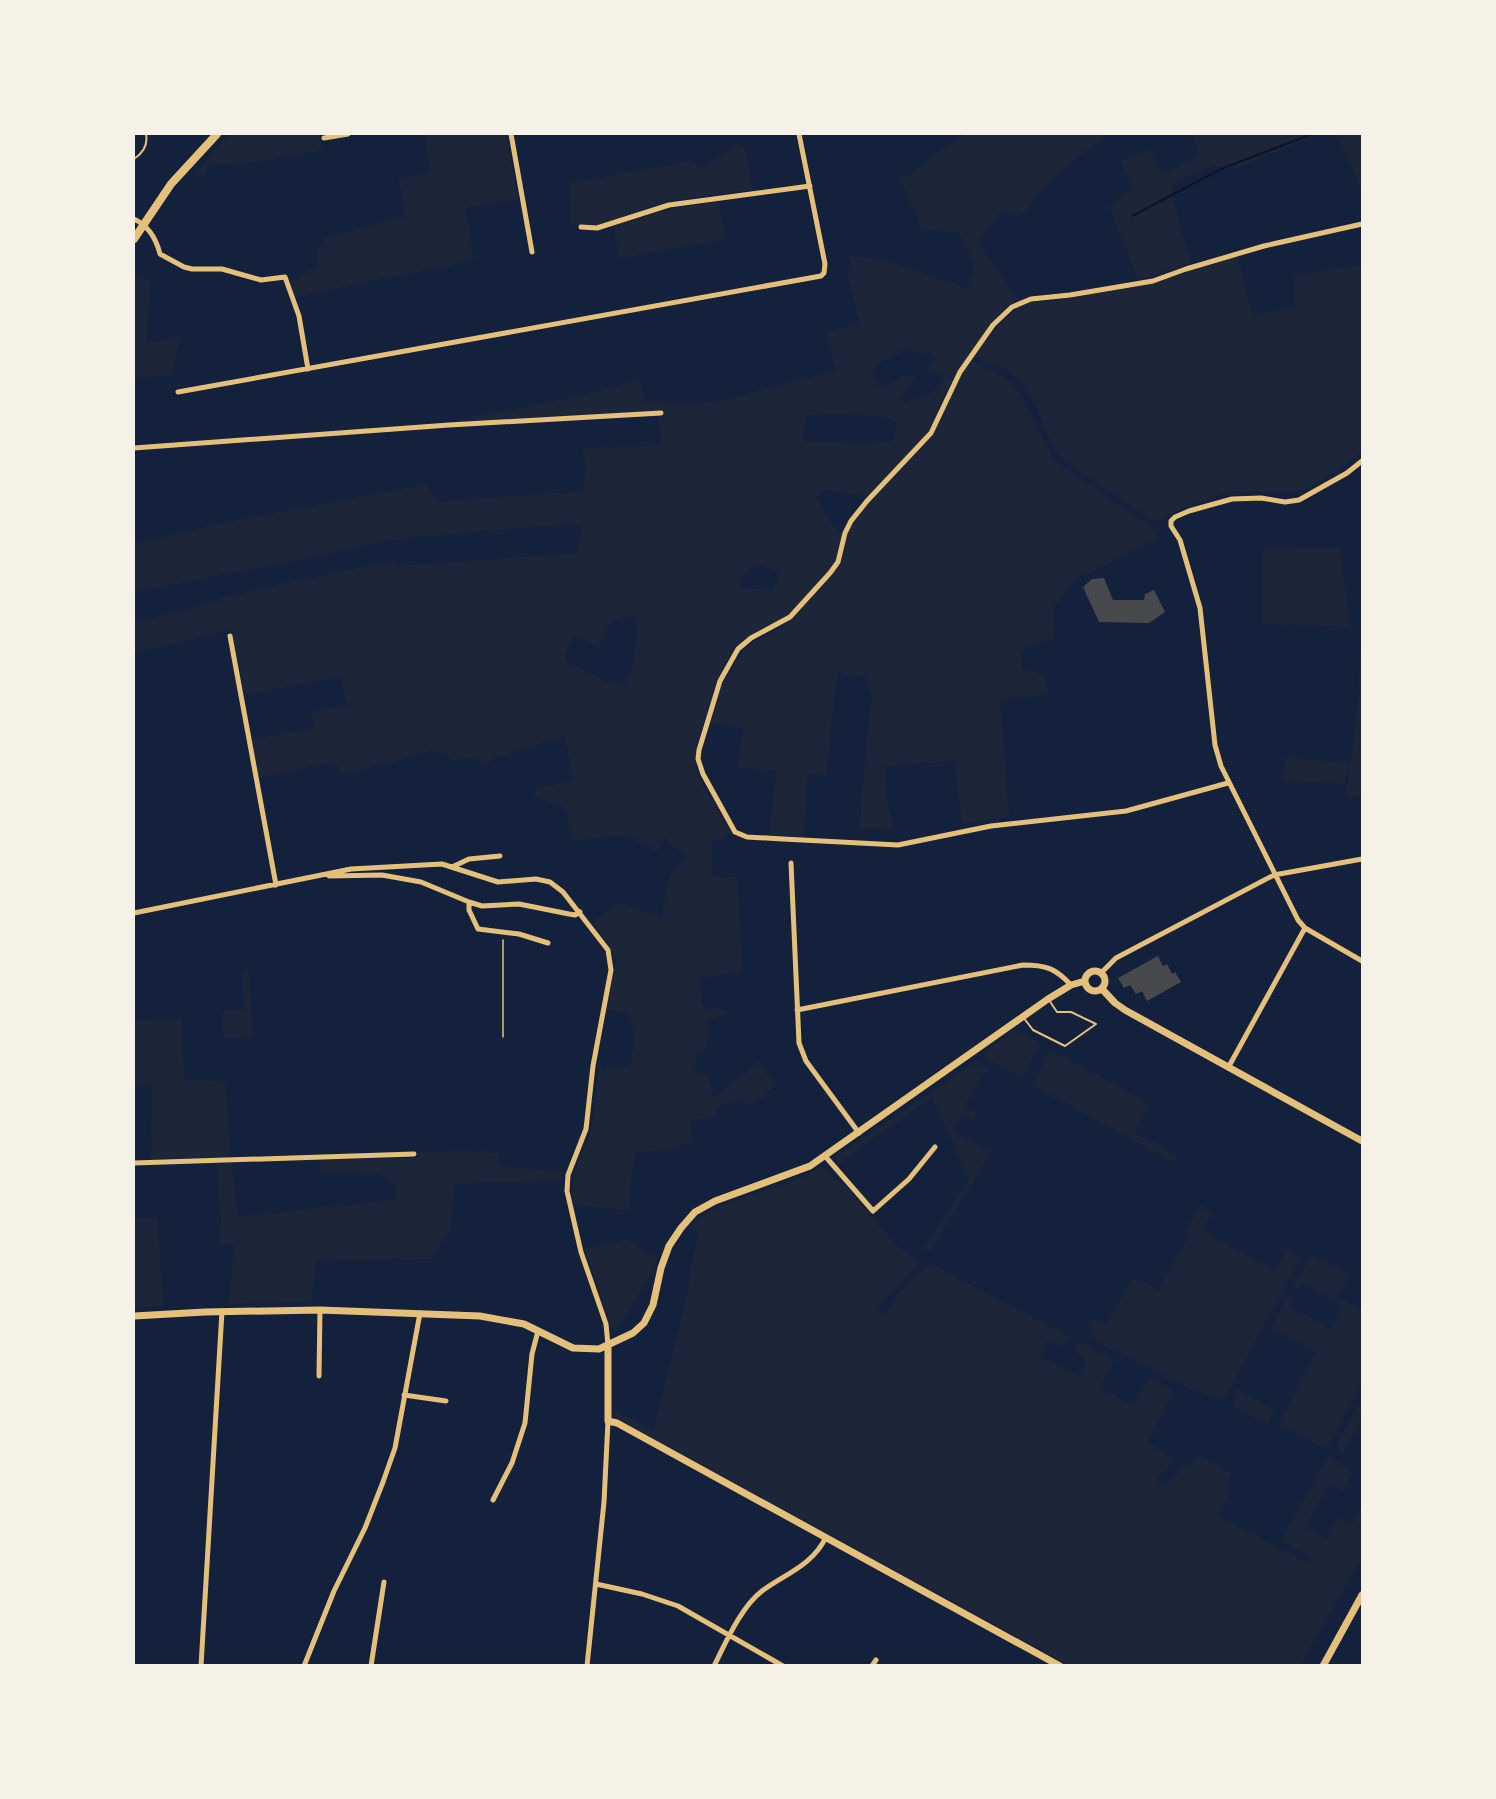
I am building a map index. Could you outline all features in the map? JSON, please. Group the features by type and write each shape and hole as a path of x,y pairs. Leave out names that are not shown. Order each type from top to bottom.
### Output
{"main road":[{"path":"134,239 182,170 217,134"}],"street":[{"path":"324,138 348,134"},
{"path":"511,134 532,252"},
{"path":"178,392 821,276 824,273 825,264 799,134"},
{"path":"581,227 597,228 669,205 810,186"},
{"path":"134,219 143,224 156,238 160,254 184,267 222,269 261,280 285,277 299,316 308,369"},
{"path":"1228,783 1126,811 984,827 898,845 741,836 735,832 703,774 698,759 720,681 731,658 743,644 790,617 830,573 838,562 845,533 851,521 931,433 960,372 993,325 1012,307 1024,301 1152,281 1264,246 1362,224"},
{"path":"134,448 449,425 661,413"},
{"path":"1362,461 1347,473 1299,500 1285,502 1261,498 1232,499 1205,505 1175,517 1172,521 1200,608 1215,745 1228,783 1298,920 1305,928 1362,961"},
{"path":"230,636 276,885"},
{"path":"452,867 469,858 500,856"},
{"path":"1101,973 1116,958 1274,875 1362,859"},
{"path":"791,863 799,1043 802,1052 859,1133"},
{"path":"134,913 351,869 442,864 498,882 536,879 550,882 563,892 608,950 611,970 593,1066 586,1129 568,1175 567,1191 580,1252 606,1324 608,1345 608,1421 604,1502 587,1665"},
{"path":"319,876 382,875 421,882 483,906 519,904 575,915 580,912"},
{"path":"469,902 469,910 478,929 519,934 548,943"},
{"path":"1228,1068 1305,928"},
{"path":"797,1010 1023,965 1040,965 1058,972 1071,985"},
{"path":"134,1316 222,1311 320,1310 420,1313 498,1318 524,1323 573,1348 591,1350 608,1345 633,1333 648,1318 663,1259 674,1238 695,1212 715,1201 799,1171 825,1156 1048,999 1071,985 1085,981 1093,971 1101,973 1105,981 1102,989"},
{"path":"1085,981 1090,990 1102,989"},
{"path":"1102,989 1120,1007 1362,1141"},
{"path":"825,1156 873,1211 909,1179 935,1147"},
{"path":"134,1163 414,1154"},
{"path":"319,1376 320,1310"},
{"path":"201,1665 222,1311"},
{"path":"304,1665 383,1482 394,1448 420,1313"},
{"path":"493,1500 512,1463 525,1423 532,1354 538,1331"},
{"path":"404,1395 446,1401"},
{"path":"608,1421 617,1423 1060,1665"},
{"path":"714,1665 730,1635 759,1594 798,1568 819,1549 826,1537"},
{"path":"371,1665 384,1582"},
{"path":"596,1584 642,1594 678,1606 783,1665"},
{"path":"1323,1665 1362,1595"}],"lane":[{"path":"134,159 146,145 146,134"},
{"path":"1023,1017 1033,1030 1065,1046 1096,1024 1071,1012 1057,1012 1048,999"}],"path":[{"path":"503,933 503,1037"}],"shaded area":[{"path":"232,134 319,134 322,150 258,162 207,165 204,177 195,175 222,141"},
{"path":"424,134 506,134 518,199 465,208 474,260 296,297 290,283 318,266 318,247 324,246 322,239 405,216 399,179 431,172"},
{"path":"965,134 982,136 986,134 1103,134 1105,139 1081,154 1059,173 1021,217 1002,210 978,242 1017,299 989,330 956,374 931,427 922,441 899,466 867,496 823,491 816,498 831,522 843,534 836,561 790,614 744,639 732,650 717,680 698,739 695,764 696,774 731,833 712,843 712,876 737,877 742,972 697,978 704,1011 721,1008 729,1013 705,1022 710,1034 704,1050 696,1053 695,1074 707,1075 713,1098 759,1062 776,1086 746,1106 742,1098 715,1109 717,1116 690,1121 691,1141 670,1151 635,1152 628,1211 574,1205 573,1182 591,1129 599,1059 602,1071 611,1066 630,1067 634,1033 628,1013 606,1011 616,962 612,951 593,923 619,902 662,918 670,876 686,857 664,838 658,851 630,837 614,836 575,841 568,826 567,811 560,805 534,797 535,788 573,781 565,736 503,756 496,756 485,767 476,757 450,760 448,754 430,751 343,775 335,762 259,778 252,740 314,728 311,711 348,705 340,677 245,695 232,630 134,653 134,622 221,600 224,597 341,571 396,562 397,566 576,553 583,525 388,540 326,555 134,592 134,544 219,524 426,484 437,501 584,491 583,448 662,445 659,416 457,427 456,420 576,397 640,380 645,402 695,403 725,400 836,370 827,332 859,323 847,268 851,266 848,257 859,256 889,262 966,289 971,281 974,267 970,254 958,233 922,229 900,180 928,162 927,159","holes":["909,347 919,355 930,352 935,358 926,369 945,380 928,395 906,402 899,399 916,378 905,375 883,387 877,386 872,371 883,361","837,414 888,417 896,421 894,441 867,443 802,441 805,416","756,565 772,568 780,573 773,591 739,587 741,576","619,618 635,618 637,626 636,650 627,683 607,682 565,662 566,651 574,636 600,647 610,623"]},
{"path":"1192,134 1316,134 1236,169 1219,166 1171,185 1173,201 1191,263 1138,280 1109,206 1133,189 1120,161 1150,149 1162,175 1200,154"},
{"path":"1336,134 1362,134 1362,187 1361,187"},
{"path":"739,143 745,149 752,190 670,201 598,225 572,226 569,183 693,160 701,169"},
{"path":"719,201 725,240 619,258 614,226 667,210"},
{"path":"1237,256 1253,315 1295,307 1294,275 1362,265 1362,453 1307,489 1291,492 1232,491 1178,510 1156,522 1064,461 1050,440 1034,403 1020,381 1007,370 973,356 1004,320 1023,303 1045,302 1153,283"},
{"path":"134,274 150,280 146,342 180,337 171,376 134,378"},
{"path":"972,361 1002,377 1019,392 1053,458 1141,519 1154,530 1158,539 1075,579 1053,607 1054,639 1033,644 1021,655 1023,670 1038,672 1045,678 1048,695 1000,699 1009,817 962,824 955,761 884,767 893,829 860,828 872,697 866,677 842,674 837,671 826,776 808,774 803,837 770,835 776,772 737,767 744,729 711,723 723,683 742,653 755,641 794,617 824,584 839,563 847,534 856,516 931,438 951,392"},
{"path":"1263,547 1340,548 1350,627 1262,624"},
{"path":"1360,655 1362,655 1362,796 1346,796 1359,699"},
{"path":"1286,757 1349,763 1345,784 1283,781"},
{"path":"243,971 249,971 252,1037 223,1039 223,1010 244,1009"},
{"path":"182,1018 184,1079 225,1081 230,1158 151,1159 152,1085 134,1086 134,1020"},
{"path":"1015,1029 1041,1044 1022,1078 991,1062 983,1054"},
{"path":"1051,1050 1150,1104 1134,1132 1178,1156 1174,1163 1032,1085"},
{"path":"976,1062 991,1069 989,1073 984,1071 965,1107 977,1113 973,1120 963,1114 952,1130 987,1151 989,1147 992,1151 932,1248 918,1250 924,1248 969,1179 932,1097 838,1164 836,1156"},
{"path":"418,1152 498,1153 499,1165 562,1172 560,1181 473,1183 454,1186 450,1230 431,1259 316,1261 311,1302 229,1304 234,1245 220,1244 221,1219 217,1163 232,1163 237,1217 397,1199 395,1184 379,1174 320,1173 319,1160 417,1158"},
{"path":"820,1167 827,1169 834,1179 845,1185 896,1245 917,1260 918,1264 876,1308 885,1316 912,1279 932,1265 1069,1336 1065,1345 1061,1346 1052,1340 1047,1341 1040,1356 1044,1359 1080,1376 1086,1365 1084,1358 1077,1354 1076,1348 1079,1341 1115,1360 1100,1388 1133,1406 1148,1378 1171,1389 1172,1394 1147,1443 1173,1458 1166,1473 1161,1473 1156,1481 1165,1487 1183,1466 1189,1467 1197,1455 1232,1473 1225,1486 1229,1488 1227,1492 1230,1494 1218,1516 1310,1564 1314,1559 1281,1540 1328,1457 1353,1472 1343,1490 1330,1483 1306,1527 1326,1538 1338,1518 1351,1525 1362,1506 1362,1557 1301,1665 1069,1665 614,1417 614,1410 654,1431 684,1310 698,1232 689,1228 711,1211 791,1182"},
{"path":"1199,1205 1212,1213 1203,1231 1275,1271 1287,1249 1301,1257 1223,1399 1217,1399 1172,1380 1096,1341 1088,1327 1093,1317 1106,1324 1133,1277 1158,1290 1190,1233 1186,1231"},
{"path":"134,1218 158,1218 163,1306 134,1308"},
{"path":"627,1239 645,1252 657,1256 654,1268 620,1326 611,1328 585,1249"},
{"path":"1311,1255 1350,1275 1335,1302 1301,1284 1297,1291 1292,1289"},
{"path":"1287,1297 1292,1299 1289,1307 1331,1329 1343,1306 1337,1303 1340,1298 1362,1310 1362,1381 1327,1448 1278,1425 1316,1353 1313,1349 1271,1328"},
{"path":"1238,1390 1275,1410 1268,1423 1236,1409 1233,1400"},
{"path":"1362,1399 1362,1418 1343,1454 1337,1448 1338,1442"}],"building":[{"path":"1104,578 1113,600 1144,600 1145,594 1154,590 1165,612 1149,623 1099,622 1083,587 1092,579"},
{"path":"1158,956 1163,966 1167,964 1172,974 1175,972 1181,982 1147,1001 1142,991 1136,994 1130,985 1124,988 1118,978"}],"waterway":[{"path":"1132,216 1221,169 1312,134"}]}
